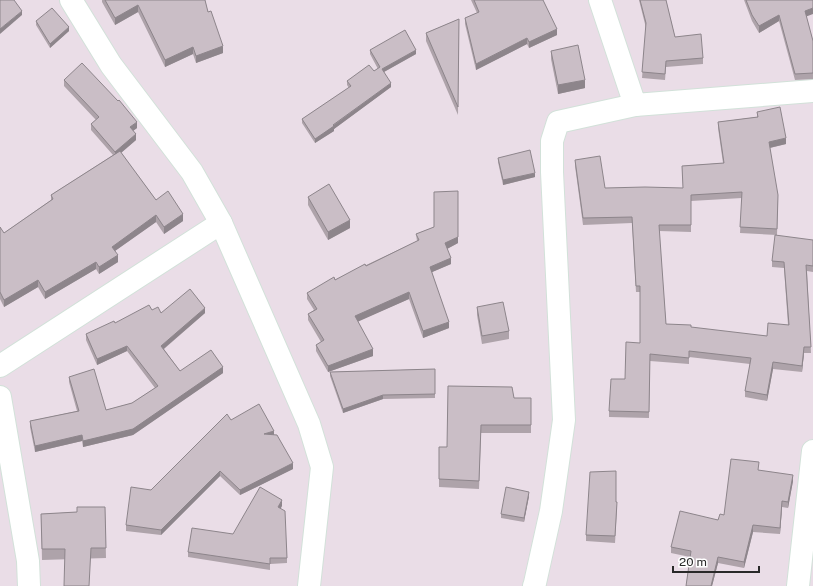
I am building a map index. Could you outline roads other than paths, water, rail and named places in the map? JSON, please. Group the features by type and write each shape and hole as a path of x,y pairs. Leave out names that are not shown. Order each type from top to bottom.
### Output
{"street":[{"path":"71,0 112,65 192,172 221,223 309,424 322,467 309,586"},
{"path":"600,0 635,105"},
{"path":"534,586 536,583 551,511 564,420 552,172 552,141 558,122 635,105 813,91"},
{"path":"0,366 221,223"},
{"path":"0,397 28,561 30,586"},
{"path":"798,586 813,451"}]}
